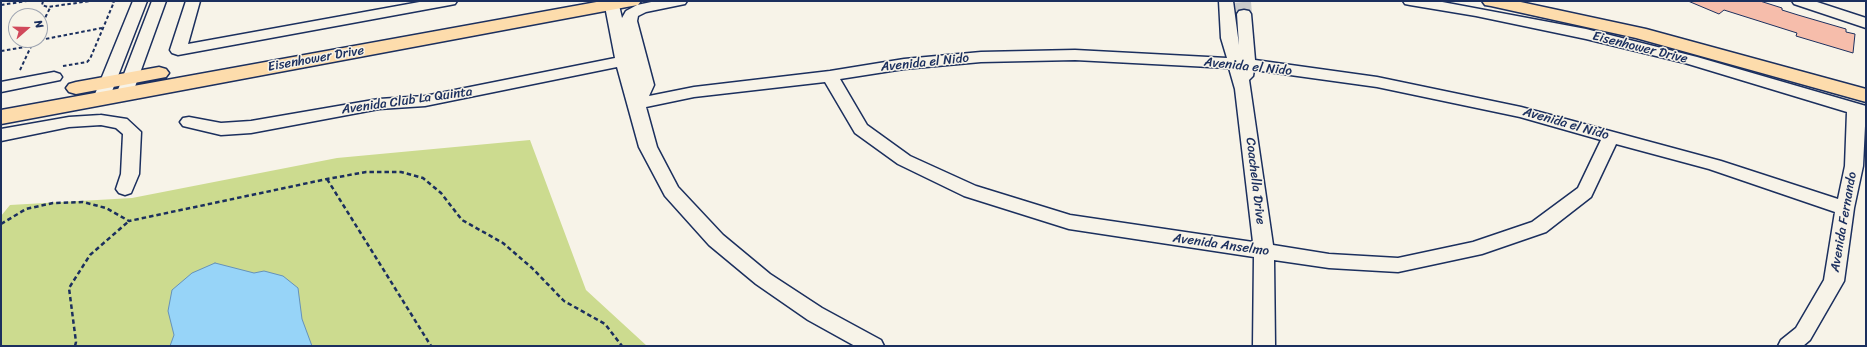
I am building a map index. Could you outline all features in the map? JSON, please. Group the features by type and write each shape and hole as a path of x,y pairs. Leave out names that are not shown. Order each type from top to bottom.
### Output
{"main road":[{"name":"Eisenhower Drive","path":"127,86 557,1"},
{"name":"Eisenhower Drive","path":"1491,1 1639,33 1762,66 1863,105"},
{"name":"Eisenhower Drive","path":"1538,1 1663,28 1786,60 1866,83"},
{"name":"Eisenhower Drive","path":"1,102 104,90 612,3 637,4"},
{"name":"Eisenhower Drive","path":"1,117 104,90"}],"street":[{"path":"104,90 140,1"},
{"path":"127,86 159,1"},
{"path":"193,1 178,50 450,1"},
{"name":"Eisenhower Drive","path":"637,4 680,1"},
{"name":"Coachella Drive","path":"1226,1 1229,38 1241,64"},
{"name":"Eisenhower Drive","path":"1410,1 1476,12 1594,36 1863,105"},
{"path":"1799,1 1866,23"},
{"path":"612,3 627,75 637,104 648,146 671,191 716,240 762,279 815,314 873,346"},
{"path":"637,4 629,21 646,85 637,104"},
{"path":"1228,24 1244,10"},
{"name":"Coachella Drive","path":"1244,10 1241,64 1264,251 1264,346"},
{"path":"130,27 150,23"},
{"name":"Avenida el Nido","path":"637,104 694,92 830,76 904,64 996,57 1075,55 1241,64 1377,82 1521,112 1715,165 1844,208"},
{"name":"Avenida Club La Quinta","path":"189,122 221,129 251,127 379,104 425,101 624,61"},
{"path":"1,87 55,72"},
{"name":"Avenida Anselmo","path":"830,76 861,129 904,160 970,191 1069,222 1329,261 1398,265 1475,249 1539,227 1585,192 1611,137"},
{"name":"Avenida Fernando","path":"1789,346 1802,334 1834,281 1844,208 1854,166 1863,105"},
{"path":"1,135 69,122 101,120 121,123 132,132 130,174 125,189"}],"path":[{"path":"1,5 27,1"},
{"path":"43,1 42,5 50,7 90,1"},
{"path":"55,72 87,62 114,2 112,1"},
{"path":"48,11 50,7"},
{"path":"48,38 103,28"},
{"path":"1,51 20,48"},
{"path":"25,73 18,74 31,48"},
{"path":"75,346 76,342 69,288 90,255 129,221 327,179 366,172 401,172 423,178 441,192 462,220 503,243 532,268 564,301 605,324 622,346"},
{"path":"327,179 431,346"},
{"path":"1,224 26,209 53,203 83,202 106,208 129,221"}],"green space":[{"path":"530,140 586,290 647,346 1,346 1,216 10,205 132,198 337,158"}],"water":[{"path":"215,263 254,273 264,271 283,276 298,288 302,319 312,346 170,346 174,335 168,311 172,290 192,273"}],"building":[{"path":"1688,1 1760,1 1782,8 1782,10 1846,29 1846,32 1855,34 1853,53 1796,36 1797,33 1724,10 1719,14"}],"tunnel":[{"path":"1243,2 1244,14"}]}
